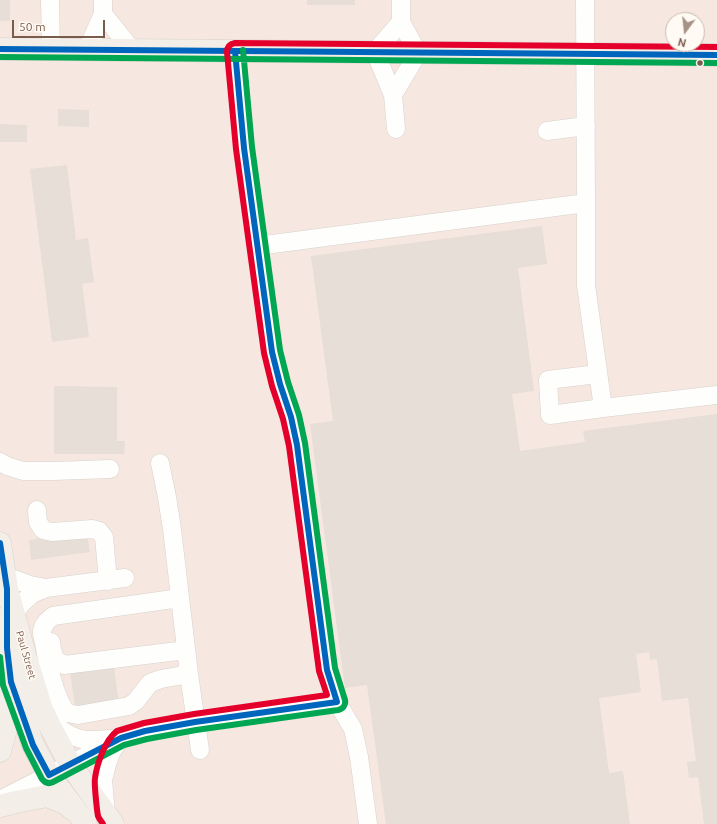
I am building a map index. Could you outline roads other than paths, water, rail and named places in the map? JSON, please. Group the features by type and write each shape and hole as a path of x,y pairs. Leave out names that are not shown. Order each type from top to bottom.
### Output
{"main road":[{"path":"0,49 717,56"},
{"name":"Paul Street","path":"3,566 14,615 43,713 70,764 109,819"},
{"name":"Paul Street","path":"3,566 7,648 11,682 33,745 48,776 83,820"},
{"path":"0,750 8,722 11,682"},
{"path":"0,806 47,796 65,803 83,820"}],"street":[{"path":"50,0 51,50"},
{"path":"393,95 418,53 401,22 401,0"},
{"path":"585,0 586,285 603,408"},
{"path":"87,50 103,7"},
{"path":"103,7 132,50"},
{"path":"396,130 393,95 375,52 401,22"},
{"path":"235,51 244,148 272,352 280,384 291,417 297,445 327,670 337,702 353,729 359,758 368,824"},
{"path":"547,130 586,126"},
{"path":"258,246 586,203"},
{"path":"598,374 548,380 550,415 717,395"},
{"path":"0,462 23,470 54,471 110,469"},
{"path":"160,463 172,529 195,722 200,750"},
{"path":"14,615 21,604 32,594 46,588 116,580 104,537 99,531 92,529 52,532 43,530 38,522 37,510"},
{"path":"3,566 30,585 46,588"},
{"path":"180,603 55,627 51,633 52,649 55,659 64,665 186,650"},
{"path":"180,603 53,616 47,620 42,630 46,658 53,683 63,708 67,713 78,715 129,706 150,683 161,679 189,674"},
{"path":"0,800 121,738 145,731 195,722 337,702"},
{"path":"43,713 57,727 69,735 87,740 121,738"},
{"path":"109,819 103,780 112,751 121,738"}]}
